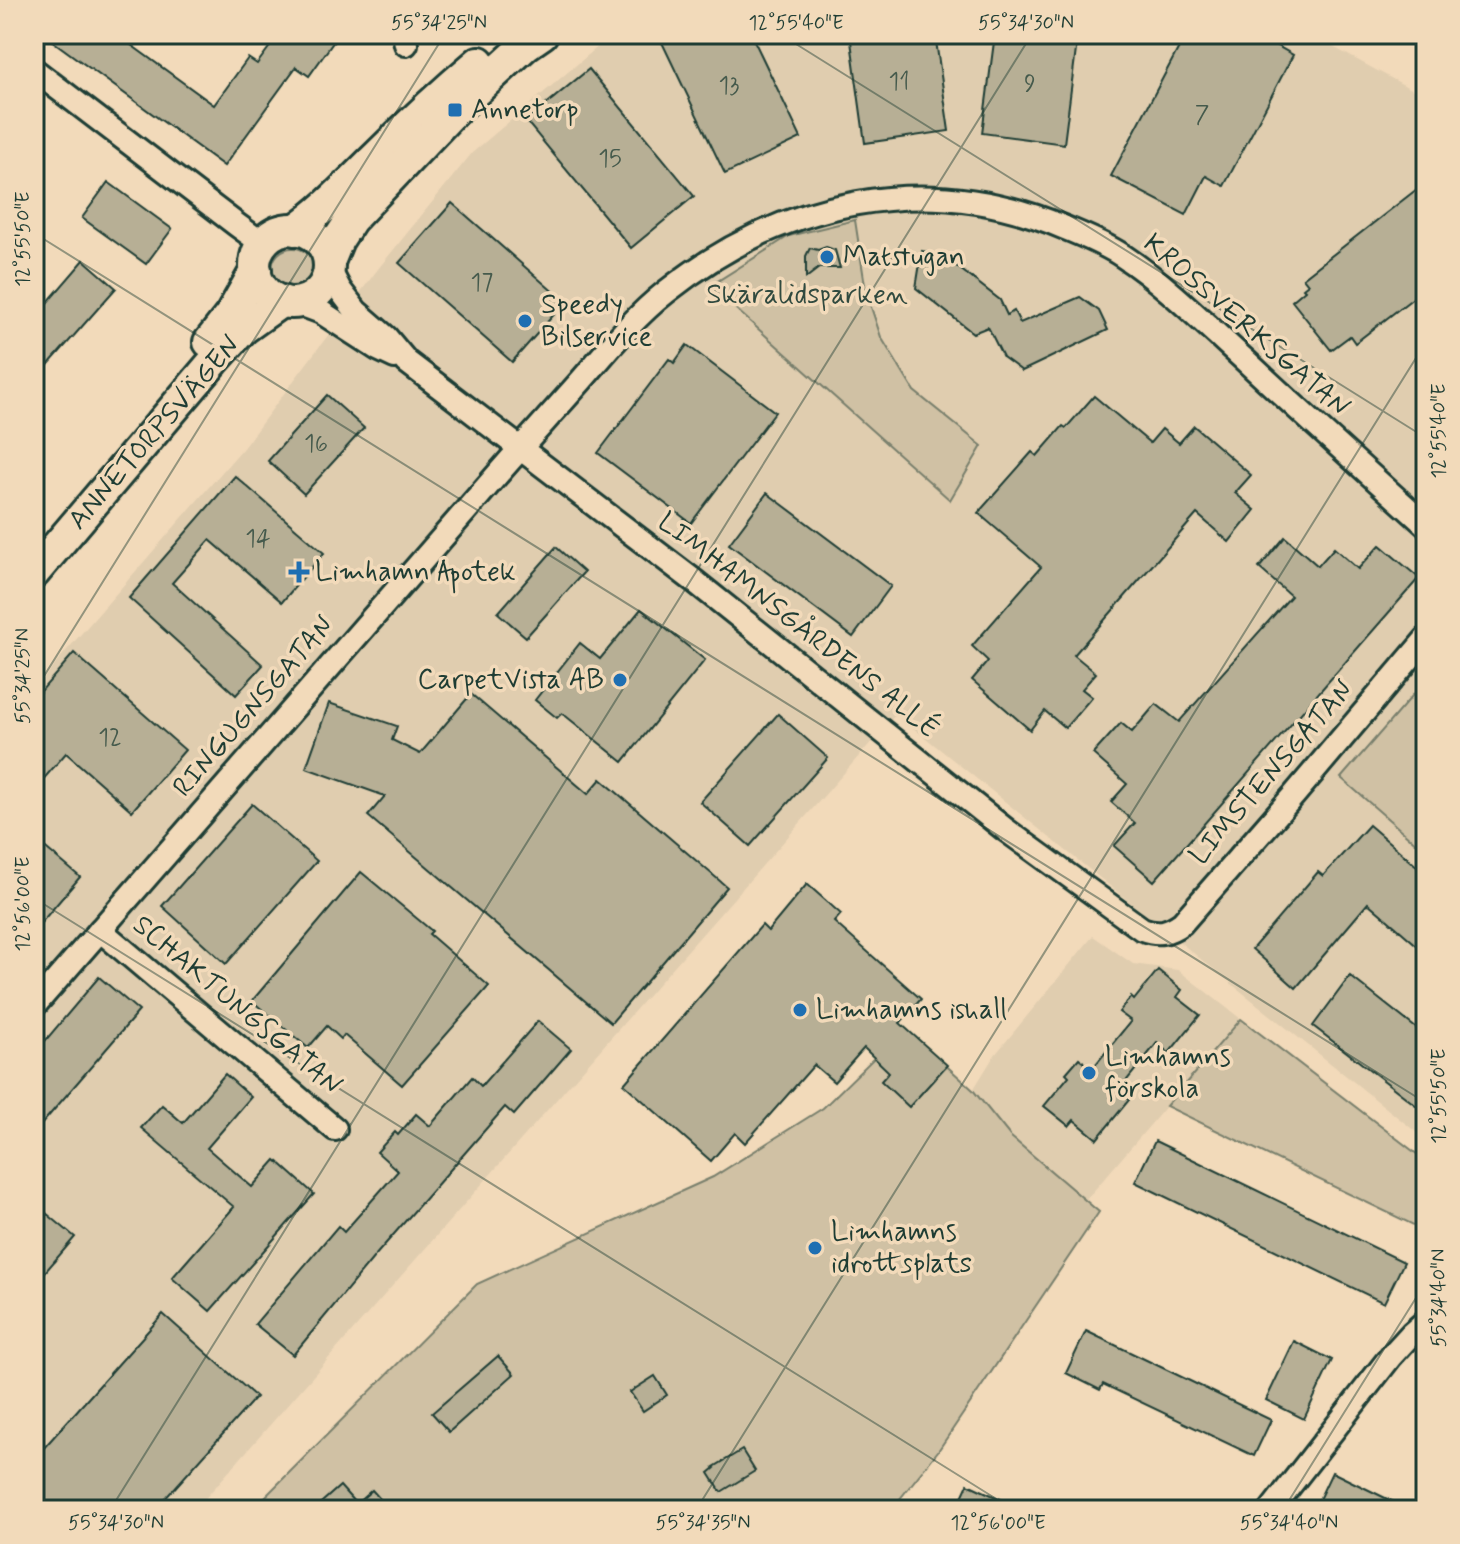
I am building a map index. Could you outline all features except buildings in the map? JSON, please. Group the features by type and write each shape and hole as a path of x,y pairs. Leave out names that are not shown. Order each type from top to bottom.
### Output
{"main road":[{"path":"295,230 331,201 434,99 515,34"},
{"name":"ANNETORPSVÄGEN","path":"34,573 244,328 289,302 310,298 321,289 338,240 351,220 455,110 542,34"},
{"path":"289,302 276,299 264,290 257,278 260,257 268,238 281,231 309,233 320,242 328,264"},
{"name":"ANNETORPSVÄGEN","path":"34,555 231,314 260,257"}],"street":[{"path":"34,70 237,225 260,257"},
{"name":"KROSSVERKSGATAN","path":"519,448 641,314 664,293 738,243 811,215 866,201 917,197 965,200 1001,206 1044,219 1122,255 1188,308 1426,525"},
{"name":"LIMHAMNSGÅRDENS ALLÉ","path":"328,264 340,290 356,311 386,337 407,362 693,580 1006,830 1131,922 1154,933"},
{"name":"LIMHAMNSGÅRDENS ALLÉ","path":"289,302 321,312 378,349 407,362"},
{"name":"RINGUGNSGATAN","path":"34,1006 519,448"},
{"name":"LIMSTENSGATAN","path":"1154,933 1171,931 1182,923 1426,639"},
{"name":"SCHAKTUNGSGATAN","path":"100,930 335,1129"},
{"path":"1271,1510 1391,1356 1426,1321"}],"shaded area":[{"path":"613,34 1309,34 1426,97 1426,1140 896,714 195,1510 34,1510 34,688 243,448 378,269 472,153"},
{"name":"Limhamns förskola","path":"1093,936 1133,964 1178,970 1241,1019 1085,1201 1010,1136 973,1090 994,1056"}],"green space":[{"name":"Skäralidsparken","path":"855,220 866,292 881,337 914,391 982,446 950,500 710,286 789,236"},
{"path":"293,248 308,254 314,269 308,284 293,290 278,284 272,269 278,254"},
{"path":"1426,680 1426,852 1341,778"},
{"path":"1241,1019 1426,1161 1426,1231 1166,1106"},
{"name":"Limhamns idrottsplats","path":"918,1040 973,1090 1010,1136 1099,1212 938,1451 891,1510 252,1510 477,1284 713,1177 823,1108 875,1057"}],"place":[{"name":"Annetorp","path":"455,110"},
{"name":"Matstugan","path":"827,257"},
{"name":"Speedy Bilservice","path":"525,321"},
{"name":"Limhamn Apotek","path":"299,572"},
{"name":"CarpetVista AB","path":"620,680"},
{"name":"Limhamns ishall","path":"800,1010"},
{"name":"Limhamns förskola","path":"1089,1073"},
{"name":"Limhamns idrottsplats","path":"815,1248"}]}
